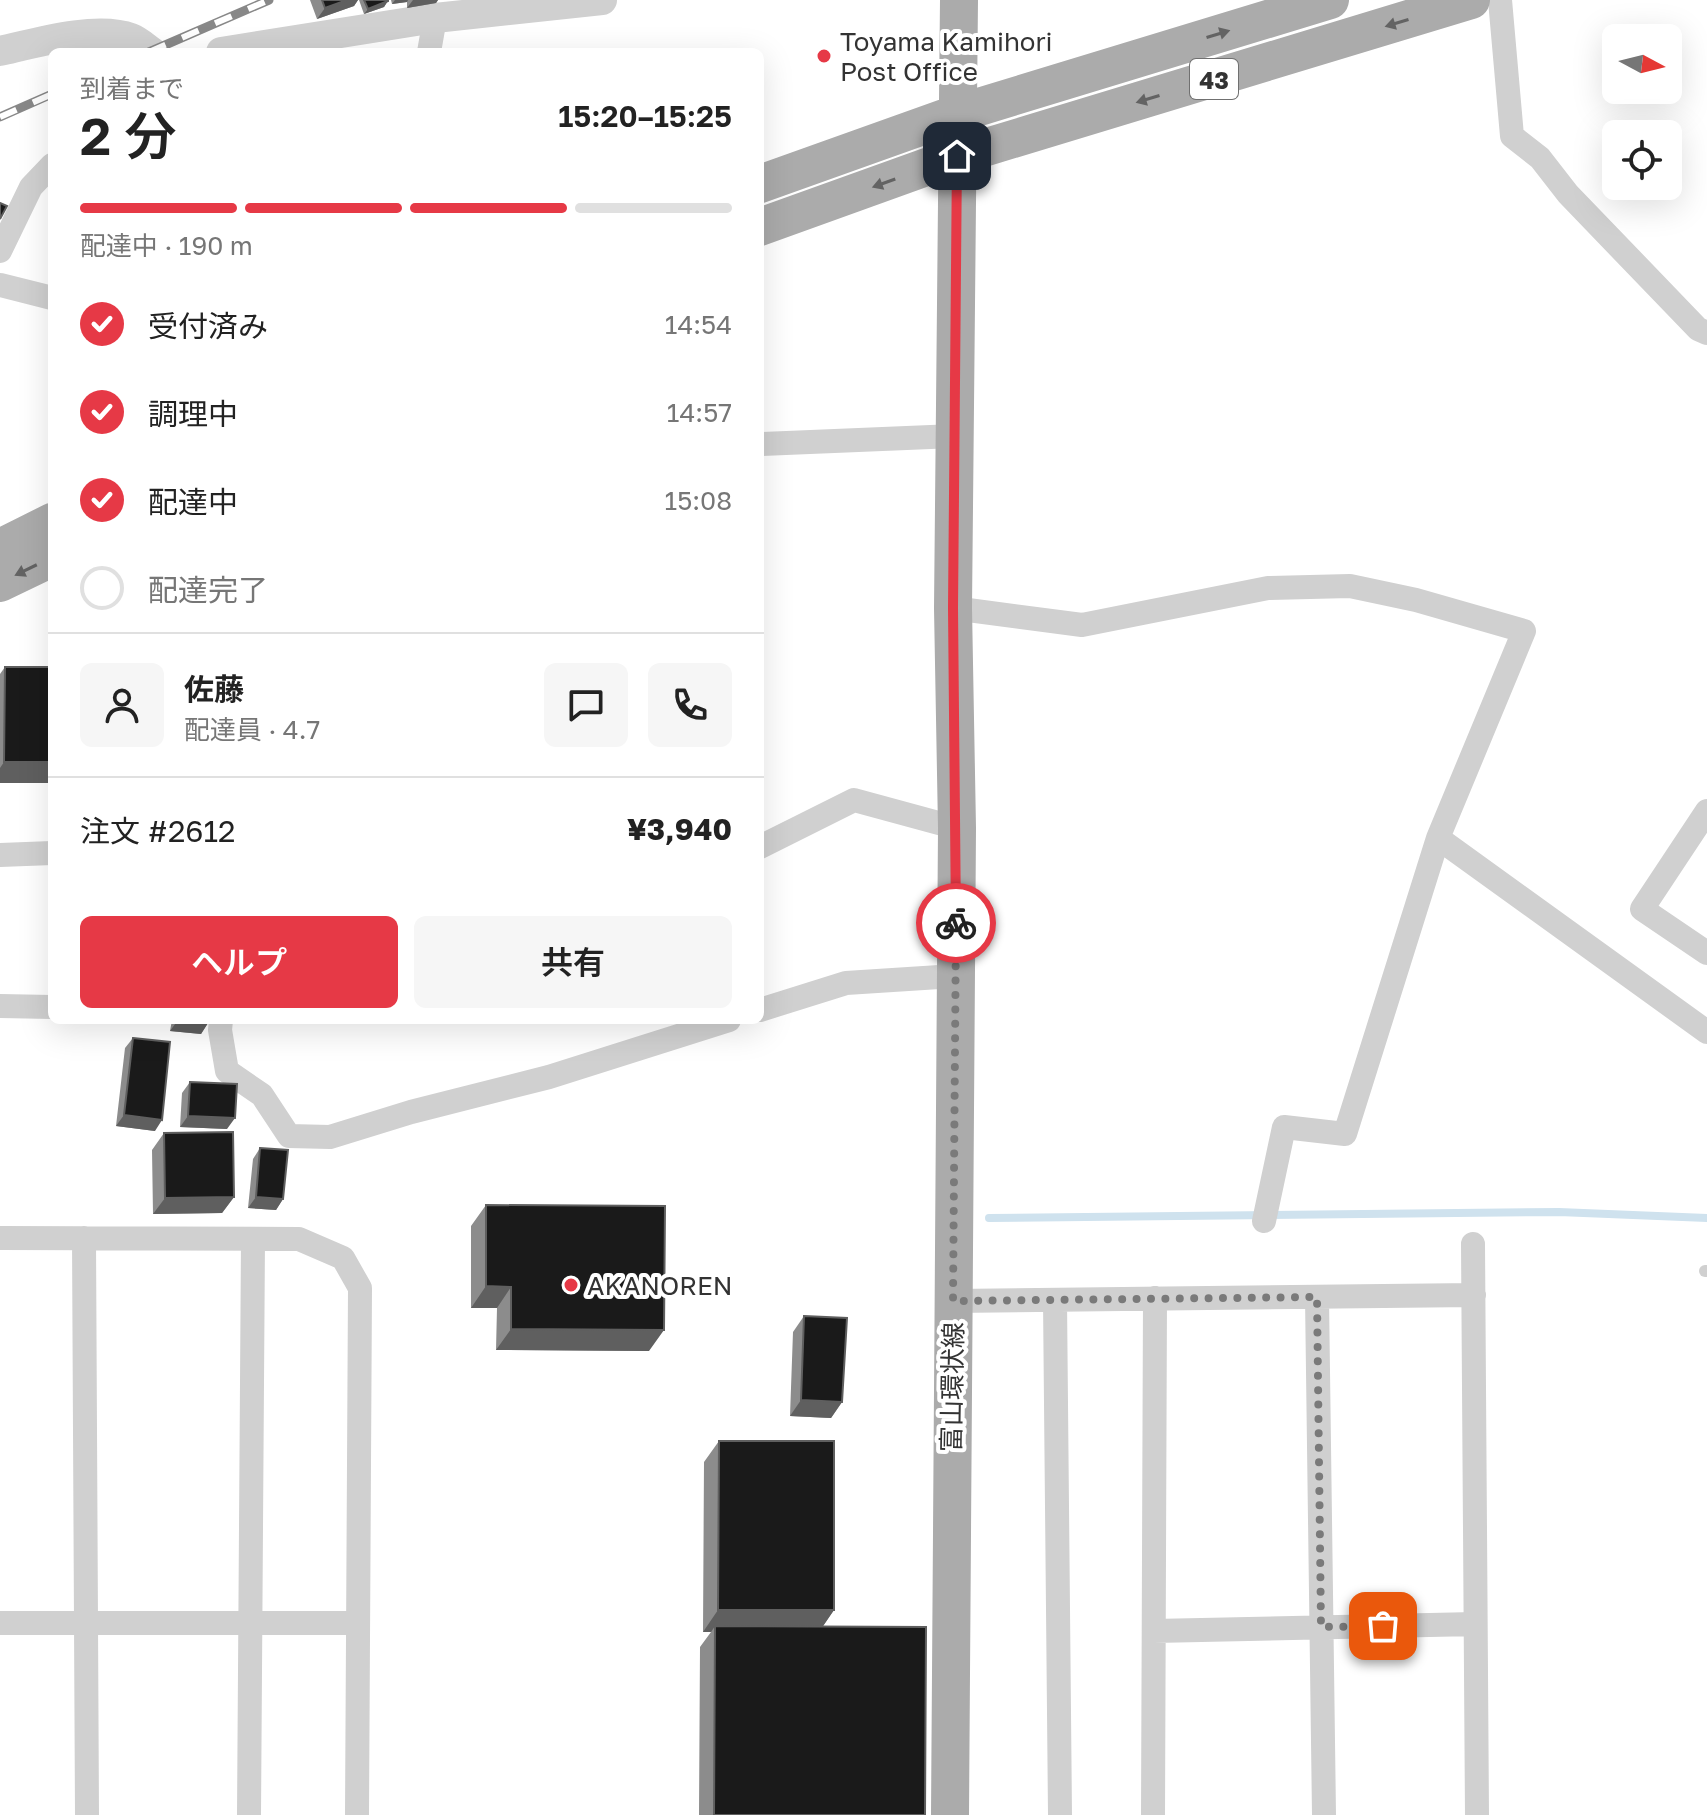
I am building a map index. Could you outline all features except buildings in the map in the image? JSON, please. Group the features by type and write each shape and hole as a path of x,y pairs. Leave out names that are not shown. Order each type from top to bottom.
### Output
{"main road":[{"name":"富山環状線","path":"950,1815 957,828 953,608 959,0"},
{"name":"43","path":"764,183 956,114 1330,0"},
{"name":"43","path":"764,226 957,156 1471,0"},
{"path":"0,548 48,524"},
{"path":"0,583 48,560"}],"street":[{"path":"246,48 435,18 602,0"},
{"path":"1500,0 1512,136 1540,158 1568,194 1698,329 1707,333"},
{"path":"430,48 435,18"},
{"path":"0,51 61,37 101,34 131,38 146,48"},
{"path":"0,251 31,187 48,169"},
{"path":"0,285 48,297"},
{"path":"764,444 955,436"},
{"path":"953,608 1082,625 1268,588 1350,586 1416,600 1524,631 1438,838 1345,1134 1284,1127 1264,1221"},
{"path":"764,845 854,800 957,828"},
{"path":"1707,811 1642,909 1707,953"},
{"path":"1438,838 1707,1032"},
{"path":"0,855 48,853"},
{"path":"764,1009 846,983 955,976"},
{"path":"0,1006 48,1007"},
{"path":"221,1024 227,1071 262,1095 289,1136 330,1137 411,1112 549,1077 716,1024"},
{"path":"0,1238 299,1239 343,1258 360,1288 357,1815"},
{"path":"84,1238 87,1815"},
{"path":"249,1815 253,1239"},
{"path":"1473,1244 1477,1815"},
{"path":"953,1301 1474,1295"},
{"path":"1317,1297 1324,1815"},
{"path":"1153,1815 1155,1298"},
{"path":"1055,1300 1060,1815"},
{"path":"0,1623 357,1623"},
{"path":"1154,1631 1475,1624"}],"waterway":[{"path":"989,1218 1559,1212 1707,1218"}],"railway":[{"path":"158,48 269,0"},
{"path":"0,117 48,96"}],"way so far":[{"path":"956,923 953,1301 1317,1297 1321,1627 1383,1626"}],"place":[{"name":"Toyama Kamihori Post Office","path":"824,56"},
{"name":"AKANOREN","path":"571,1285"}],"route":[{"path":"956,923 953,608 957,156"}]}
